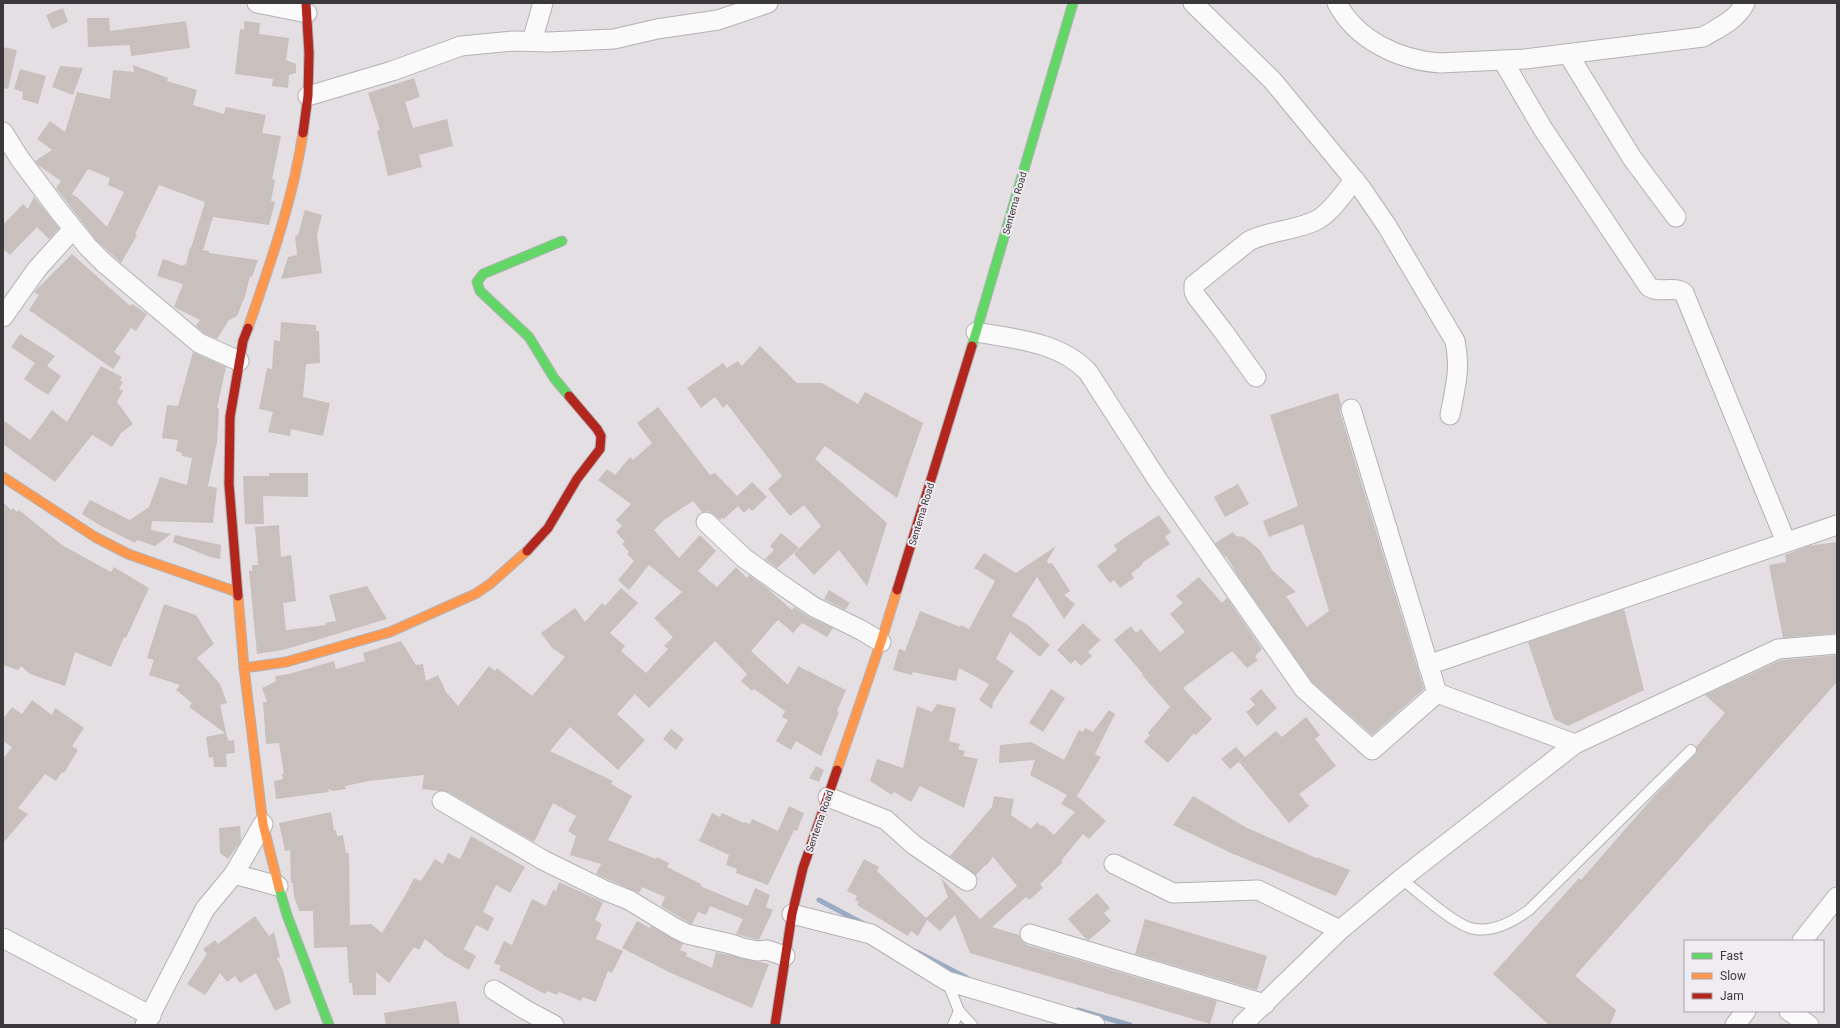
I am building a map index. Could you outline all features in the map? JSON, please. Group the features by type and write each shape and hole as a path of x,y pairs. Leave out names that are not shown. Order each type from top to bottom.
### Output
{"street":[{"path":"257,3 306,8 309,54 308,96 299,159 292,190 270,264 243,341 231,400 229,484 244,668 263,824 278,886 329,1025"},
{"path":"532,42 543,3"},
{"path":"308,96 392,71 461,46 489,42 591,41 614,39 657,29 718,20 768,3"},
{"name":"Sentema Road","path":"775,1025 792,914 803,868 881,642 976,332 1073,3"},
{"path":"1193,3 1274,81 1355,180 1387,226 1455,341 1458,357 1457,380 1450,415"},
{"path":"1337,3 1343,14 1353,26 1368,39 1384,48 1409,57 1440,64 1503,61 1703,37 1728,22 1742,9 1745,3"},
{"path":"1568,54 1632,158 1676,217"},
{"path":"1503,61 1547,136 1646,283 1653,289 1679,289 1684,292 1786,542"},
{"path":"3,132 20,159 73,229 104,263 199,343 239,361"},
{"path":"1256,377 1196,296 1194,292 1194,285 1249,241 1260,236 1317,220 1330,209 1355,180"},
{"path":"3,317 37,269 73,229"},
{"path":"244,668 286,662 390,632 469,597 490,584 509,568 548,528 577,479 600,449 601,436 556,382 536,345 480,291 477,282 483,274 562,240"},
{"path":"976,332 1032,343 1064,353 1080,364 1088,372 1157,479 1304,689 1372,750 1437,694"},
{"path":"1350,409 1437,694"},
{"path":"3,477 95,537 128,554 237,592"},
{"path":"706,522 744,558 814,607 861,630 881,642"},
{"path":"1428,665 1837,525"},
{"path":"1242,1025 1340,930 1401,879 1575,744 1778,649 1837,644"},
{"path":"1437,694 1575,744"},
{"path":"828,797 886,820 914,845 967,881"},
{"path":"442,800 543,860 604,890 629,900 687,934 757,951 767,950 785,956"},
{"path":"3,938 148,1021 205,909 234,874 263,824"},
{"path":"1114,864 1173,892 1258,890 1340,930"},
{"path":"234,874 278,886"},
{"path":"1803,940 1837,897"},
{"path":"792,914 871,934 947,981 1095,1025"},
{"path":"1030,934 1265,1004"},
{"path":"494,990 554,1025"},
{"path":"1735,1025 1745,1012"},
{"path":"1790,1012 1809,1025"}],"lane":[{"path":"1401,879 1461,924 1475,929 1494,927 1512,922 1529,910 1691,750"},
{"path":"947,981 959,1011 972,1025"},
{"path":"953,1025 959,1011"}],"building":[{"path":"63,8 68,22 52,29 46,15"},
{"path":"87,18 109,18 110,31 186,21 190,48 131,56 130,45 88,47"},
{"path":"244,21 260,23 259,34 289,38 286,60 296,64 296,73 289,75 288,88 272,86 273,79 235,74 240,29 244,30"},
{"path":"3,47 17,50 8,89 3,88"},
{"path":"133,65 168,78 167,81 197,90 193,105 224,114 226,107 266,115 262,133 281,136 272,179 275,180 271,201 275,202 269,225 213,217 203,250 209,251 209,253 258,260 252,277 250,276 245,296 237,316 229,320 217,339 205,334 196,326 200,320 174,307 183,284 157,276 163,259 183,266 184,264 186,265 190,247 191,248 205,202 159,185 135,234 137,235 121,263 96,240 56,188 61,181 38,165 35,161 52,150 37,139 50,121 65,132 77,92 110,99 113,70 134,72","holes":["88,169 110,178 108,185 124,192 107,227 78,198 72,194"]},
{"path":"60,66 83,68 73,95 52,87"},
{"path":"20,69 46,76 38,104 22,99 23,92 14,89"},
{"path":"414,78 420,97 405,102 413,128 447,119 453,146 419,155 422,167 388,176 377,131 380,130 368,93"},
{"path":"34,197 59,228 49,239 37,227 10,255 3,249 3,225 23,204 28,209"},
{"path":"305,210 322,215 317,235 322,273 281,279 288,257 297,255 295,236 298,235"},
{"path":"72,254 130,306 132,304 147,314 136,331 131,328 114,352 121,357 113,369 29,310 39,295 34,292"},
{"path":"281,322 316,325 316,331 319,331 320,363 306,364 303,397 330,403 323,436 291,429 290,436 268,432 273,412 259,409 267,368 272,369 274,340 280,341"},
{"path":"20,334 55,356 47,366 61,376 48,395 24,379 35,363 11,347"},
{"path":"760,346 797,383 822,383 858,404 865,392 923,423 897,498 825,446 815,459 887,523 867,586 839,550 814,575 794,554 821,526 804,505 790,516 768,489 782,476 727,404 723,408 715,397 701,408 687,388 723,363 727,368 738,361 742,366"},
{"path":"193,352 226,367 217,408 219,408 217,442 208,486 217,488 213,523 152,521 151,530 171,534 155,546 137,540 135,543 101,526 82,514 90,500 130,520 149,507 160,477 187,485 192,458 182,456 182,453 176,451 178,440 162,438 167,405 178,406"},
{"path":"101,366 122,377 120,381 123,382 119,389 123,391 117,402 133,424 121,433 112,447 92,435 55,482 3,444 3,420 30,440 52,410 67,422"},
{"path":"1338,393 1341,404 1340,412 1424,689 1372,735 1312,682 1240,579 1226,556 1225,557 1215,543 1233,532 1236,536 1244,537 1260,550 1272,570 1296,592 1286,596 1307,627 1329,611 1303,524 1269,537 1263,521 1298,506 1270,415"},
{"path":"658,407 710,475 715,473 737,496 752,482 767,497 752,511 749,508 744,513 738,506 724,519 722,518 720,520 709,511 702,512 693,501 664,520 654,530 679,558 700,535 716,551 698,571 717,587 736,567 747,578 749,575 768,589 792,610 794,607 809,617 833,628 827,637 802,623 793,633 778,620 751,651 788,685 798,666 846,690 837,711 839,712 821,756 796,741 791,750 776,741 788,720 782,717 785,711 754,689 752,691 741,681 747,674 715,641 649,708 635,694 617,714 645,740 618,770 570,727 550,751 613,781 611,784 632,796 608,840 656,859 657,857 669,863 667,867 701,884 700,886 748,906 755,888 770,895 766,907 773,910 759,940 736,934 743,919 710,906 706,915 698,912 691,924 661,906 665,897 642,887 639,893 596,874 601,864 570,855 576,836 568,831 576,816 553,803 534,842 448,792 422,789 424,775 369,781 345,786 346,789 332,791 328,789 329,792 276,799 274,781 283,779 282,774 284,774 279,743 266,744 263,702 267,702 262,688 276,681 275,676 289,674 334,661 336,669 365,661 363,653 401,641 416,665 423,664 426,681 438,675 446,692 458,706 489,666 495,671 497,668 532,696 565,657 552,648 541,633 575,608 585,622 602,603 605,606 621,588 638,603 610,633 625,646 621,651 646,673 668,649 664,646 673,637 654,618 682,592 649,565 629,590 618,580 634,561 627,554 629,552 622,544 625,542 616,532 622,526 616,520 631,504 598,480 607,469 615,475 630,457 633,460 652,443 637,423"},
{"path":"269,473 308,473 308,497 263,496 264,524 245,524 243,476 269,476"},
{"path":"1238,484 1249,504 1225,517 1214,497"},
{"path":"3,502 11,510 13,508 17,512 19,510 62,545 111,572 114,567 149,588 126,638 124,637 111,667 75,652 65,686 30,674 21,666 18,670 3,665"},
{"path":"1159,515 1171,532 1165,537 1170,544 1142,563 1143,564 1131,574 1134,578 1120,588 1114,580 1110,583 1097,566 1117,550 1114,545"},
{"path":"279,525 281,557 291,555 296,601 283,603 286,630 326,625 325,623 336,621 329,595 367,586 387,619 283,650 257,654 249,571 252,571 252,565 258,565 255,527"},
{"path":"781,533 799,548 777,568 765,559 774,550 770,546"},
{"path":"175,535 221,545 220,559 210,557 173,542"},
{"path":"1837,542 1837,633 1783,638 1769,565 1786,562 1785,555 1808,546"},
{"path":"1056,546 1047,561 1049,564 1052,563 1070,591 1064,595 1075,604 1064,619 1037,577 1012,616 1028,625 1050,645 1040,657 1010,632 996,659 1014,671 993,702 992,709 979,700 989,684 959,668 956,681 913,672 912,675 893,670 899,649 905,651 920,611 960,627 961,625 969,629 995,581 974,568 984,553 1016,573"},
{"path":"1199,577 1222,603 1227,598 1262,649 1255,656 1258,660 1247,668 1232,651 1183,688 1212,719 1196,735 1194,733 1168,763 1144,742 1150,735 1148,733 1170,707 1114,640 1131,626 1136,633 1141,629 1160,652 1185,632 1170,614 1183,603 1176,596"},
{"path":"829,590 850,603 845,610 824,599"},
{"path":"164,604 196,615 214,644 197,658 220,684 227,703 220,705 227,737 229,741 234,740 235,753 226,754 227,767 214,767 213,757 209,758 206,737 225,733 189,707 192,703 176,690 180,685 149,675 154,660 147,658"},
{"path":"1624,609 1644,690 1568,726 1554,719 1528,642"},
{"path":"1083,623 1100,640 1088,652 1092,656 1081,666 1075,660 1071,664 1057,650"},
{"path":"1837,655 1837,682 1575,976 1616,1010 1610,1025 1549,1025 1493,974 1579,878 1581,880 1655,795 1696,754 1696,747 1725,713 1705,695 1781,660"},
{"path":"1051,689 1065,698 1043,732 1029,723"},
{"path":"1261,689 1277,708 1257,726 1246,712 1255,705 1250,699"},
{"path":"32,700 52,715 55,708 84,728 72,746 78,750 64,773 62,772 56,781 45,774 18,808 28,814 3,843 3,759 12,747 3,741 3,719 12,707 22,714"},
{"path":"937,704 956,708 949,741 960,744 958,749 965,751 963,756 978,759 964,808 920,786 911,802 894,792 892,795 870,781 877,759 903,768 917,706 932,712"},
{"path":"1109,710 1115,714 1095,754 1101,757 1077,796 1106,821 1089,839 1083,834 1061,861 1063,862 1040,884 1043,888 1029,900 1026,897 992,927 1019,935 1022,941 1027,945 1217,1001 1210,1024 970,953 955,915 940,931 927,920 918,936 911,931 908,936 857,905 859,902 855,900 857,896 847,891 864,859 879,867 877,871 926,918 948,897 941,878 980,919 1017,886 993,857 976,875 950,856 992,807 994,796 1014,799 1011,815 1031,829 1037,822 1041,826 1043,825 1054,835 1075,812 1061,804 1067,795 1030,775 1035,760 999,763 1000,745 1031,742 1064,760 1079,730 1083,732 1085,728 1093,732"},
{"path":"1306,717 1320,735 1315,739 1336,766 1299,794 1309,806 1289,823 1239,762 1276,731 1282,737"},
{"path":"671,729 684,739 676,750 663,739"},
{"path":"1236,747 1245,757 1230,769 1221,759"},
{"path":"816,766 824,770 819,782 809,778"},
{"path":"1193,796 1247,828 1319,859 1316,857 1350,870 1336,896 1231,853 1173,825"},
{"path":"789,806 804,813 797,831 794,830 768,885 736,873 737,869 726,865 729,855 697,840 700,839 712,813 720,817 722,813 744,823 750,824 752,819 778,831"},
{"path":"331,812 334,830 336,830 337,836 343,835 346,853 349,853 350,925 371,924 382,933 414,878 421,881 435,859 443,864 448,853 460,859 471,836 525,867 510,893 496,885 483,912 494,918 488,931 476,925 464,949 476,956 469,970 445,956 425,939 419,950 414,947 389,983 376,972 376,995 353,995 352,983 349,983 347,947 314,948 313,911 299,911 294,896 293,883 291,883 290,850 285,851 279,823"},
{"path":"240,826 241,841 228,859 220,853 219,828"},
{"path":"559,882 603,902 595,920 602,924 596,939 623,951 612,973 608,971 596,1002 583,997 581,1001 559,992 557,995 547,991 545,994 499,970 501,966 494,963 504,941 512,945 532,899 546,906 553,890 556,891"},
{"path":"1097,893 1110,908 1104,913 1111,921 1089,940 1086,939 1068,919"},
{"path":"255,916 269,936 274,932 280,957 277,958 283,970 291,1003 275,1011 256,973 240,983 235,976 227,982 220,973 205,995 187,984 207,954 203,949 215,940 218,944"},
{"path":"1145,919 1267,956 1257,990 1135,954"},
{"path":"637,921 650,928 651,926 683,944 680,950 687,953 686,956 712,968 716,952 769,964 752,1008 671,973 622,948"},
{"path":"456,1001 460,1025 386,1025 384,1013"}],"waterway":[{"path":"819,900 864,924"},
{"path":"917,952 967,978"},
{"path":"1078,1010 1130,1025"}],"traffic: fast":[{"path":"972,346 1073,3"},
{"path":"562,241 483,274 477,282 480,291 529,337 554,378 569,396"},
{"path":"279,888 287,915 329,1025"}],"traffic: slow":[{"path":"248,328 287,207 299,158 303,133"},
{"path":"3,477 95,537 128,554 237,592"},
{"path":"244,668 286,662 390,632 475,594 490,584 527,551"},
{"path":"837,770 881,642 897,590"},
{"path":"238,596 244,668 263,824 279,888"}],"traffic: jam":[{"path":"303,133 308,96 309,53 306,3"},
{"path":"238,596 229,484 230,417 243,341 248,328"},
{"path":"897,590 972,346"},
{"path":"527,551 548,528 577,479 600,449 601,436 597,429 569,396"},
{"path":"775,1025 792,914 803,868 837,770"}]}
